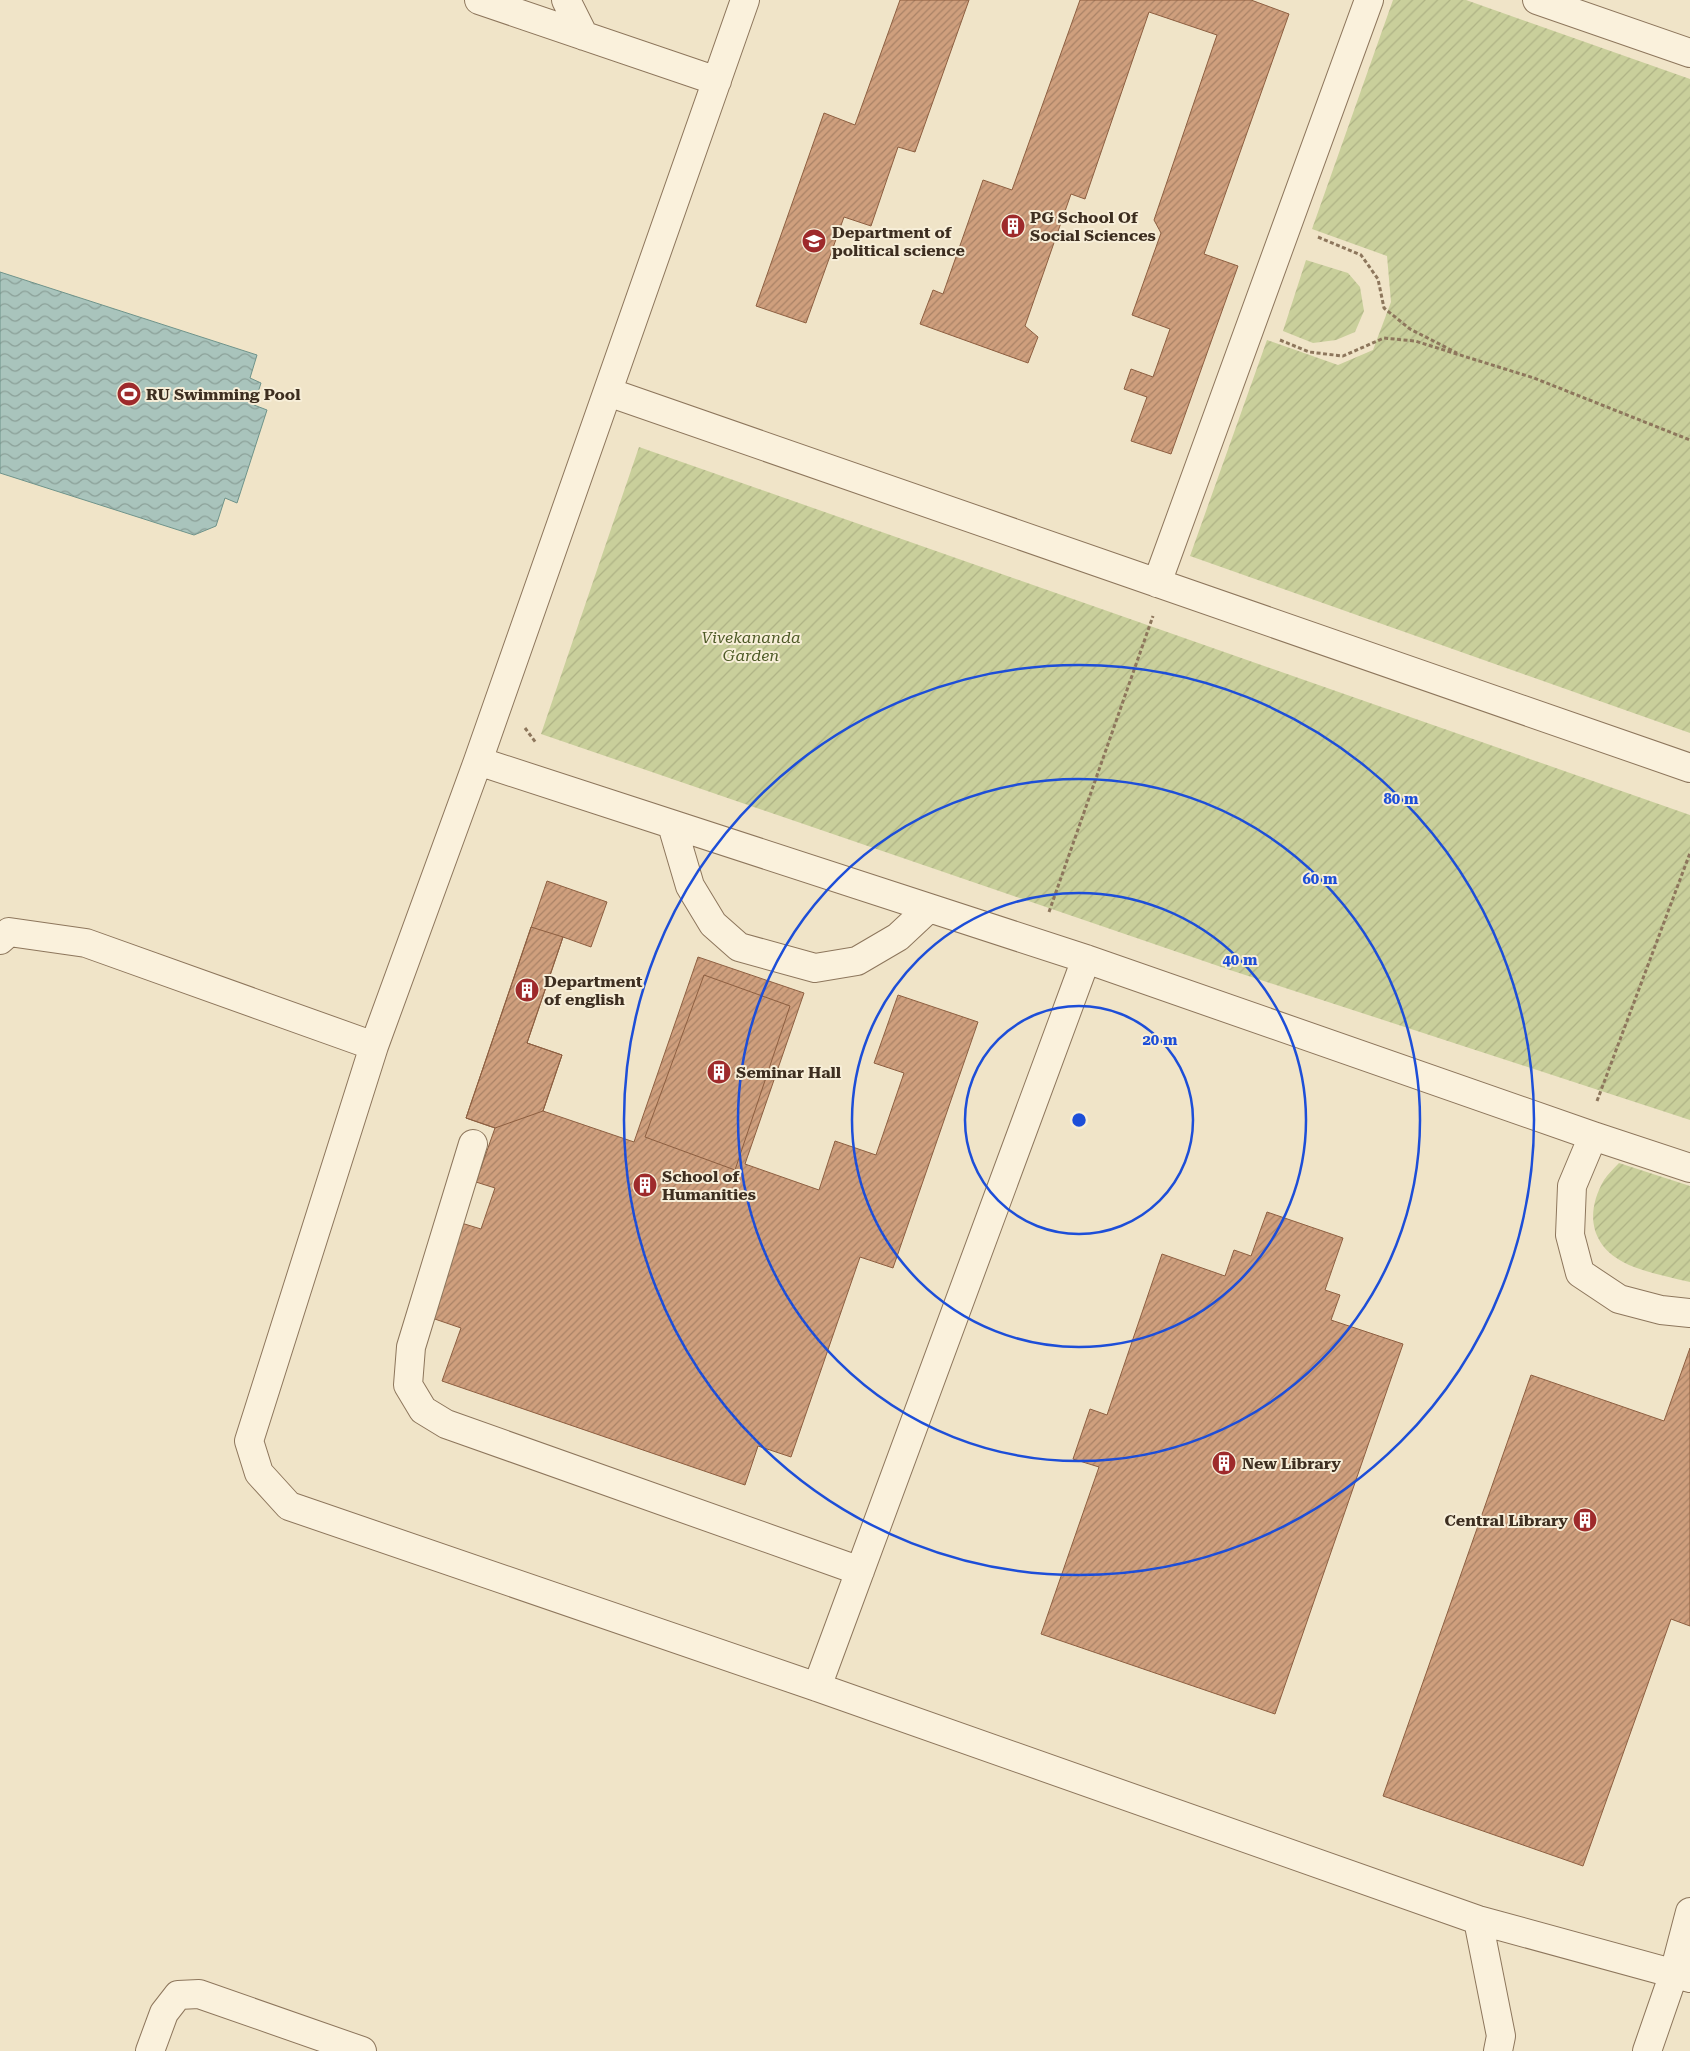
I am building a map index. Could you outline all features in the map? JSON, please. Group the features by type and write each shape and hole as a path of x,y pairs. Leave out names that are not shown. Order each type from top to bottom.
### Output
{"lane":[{"path":"479,0 717,81"},
{"path":"566,0 584,36"},
{"path":"745,0 478,762 374,1046 249,1441 260,1473 290,1506 817,1687 1478,1920 1682,1976"},
{"path":"1156,596 1369,0"},
{"path":"1537,0 1690,53"},
{"path":"608,392 1156,596 1690,768"},
{"path":"478,762 1086,959 1690,1168"},
{"path":"672,825 690,886 713,924 739,947 815,968 857,962 898,937 929,908"},
{"path":"0,940 9,932 86,943 374,1046"},
{"path":"817,1687 1086,959"},
{"path":"1593,1136 1572,1186 1570,1235 1580,1273 1619,1298 1661,1310 1690,1313"},
{"path":"473,1144 411,1347 408,1385 423,1410 446,1424 860,1571"},
{"path":"1647,2051 1682,1976 1690,1912"},
{"path":"1478,1920 1501,2036 1498,2051"},
{"path":"150,2051 164,2013 178,1995 199,1994 362,2051"}],"path":[{"path":"1287,227 1327,240 1361,255 1378,279 1384,308 1410,329 1466,357"},
{"path":"1251,327 1309,352 1343,356 1384,338 1415,341 1534,378 1690,440"},
{"path":"1046,920 1156,596"},
{"path":"520,722 541,751"},
{"path":"1605,1107 1595,1104 1690,853"}],"green space":[{"path":"1393,0 1466,0 1690,79 1690,733 1190,556 1267,340 1338,365 1373,350 1391,302 1387,256 1312,229"},
{"path":"1306,260 1348,273 1360,287 1364,311 1355,332 1336,340 1313,343 1283,331"},
{"name":"Vivekananda Garden","path":"639,447 1690,815 1690,1120 1230,970 541,734"},
{"path":"1619,1163 1690,1186 1690,1282 1630,1266 1612,1255 1597,1236 1593,1215 1598,1192 1609,1173"}],"water":[{"name":"RU Swimming Pool","path":"0,272 257,355 250,378 261,383 254,405 267,410 237,503 225,498 216,526 194,535 0,473"}],"building":[{"path":"900,0 969,0 915,152 898,147 871,226 844,217 806,323 756,306 824,113 855,125"},
{"name":"PG School Of Social Sciences","path":"1080,0 1251,0 1289,14 1204,254 1238,266 1171,454 1131,441 1147,397 1124,389 1131,369 1153,377 1170,329 1132,315 1161,233 1154,220 1217,35 1149,12 1085,199 1071,194 1025,326 1038,337 1028,363 920,324 933,290 943,294 983,180 1012,190"},
{"name":"School of Humanities","path":"547,881 607,902 591,947 563,937 527,1043 562,1055 543,1111 634,1142 698,957 804,993 745,1164 819,1190 835,1141 876,1155 904,1073 874,1063 898,995 978,1022 893,1268 860,1257 791,1457 758,1446 745,1485 442,1381 461,1328 426,1316 458,1222 481,1229 495,1188 476,1182 495,1128 466,1118"},
{"name":"Department of english","path":"531,927 563,937 527,1043 562,1055 543,1111 495,1128 466,1118"},
{"name":"Seminar Hall","path":"704,975 790,1006 735,1170 645,1137"},
{"name":"New Library","path":"1267,1212 1343,1238 1325,1290 1340,1295 1331,1320 1403,1344 1275,1714 1041,1634 1099,1467 1073,1459 1090,1409 1107,1415 1162,1254 1225,1276 1234,1250 1251,1256"},
{"name":"Central Library","path":"1690,1348 1690,1626 1671,1619 1583,1866 1383,1796 1531,1375 1664,1421"}],"place":[{"name":"PG School Of Social Sciences","path":"1013,226"},
{"name":"Department of political science","path":"814,241"},
{"name":"RU Swimming Pool","path":"129,394"},
{"name":"Department of english","path":"527,990"},
{"name":"Seminar Hall","path":"719,1072"},
{"name":"School of Humanities","path":"645,1185"},
{"name":"New Library","path":"1224,1463"},
{"name":"Central Library","path":"1585,1520"}]}
